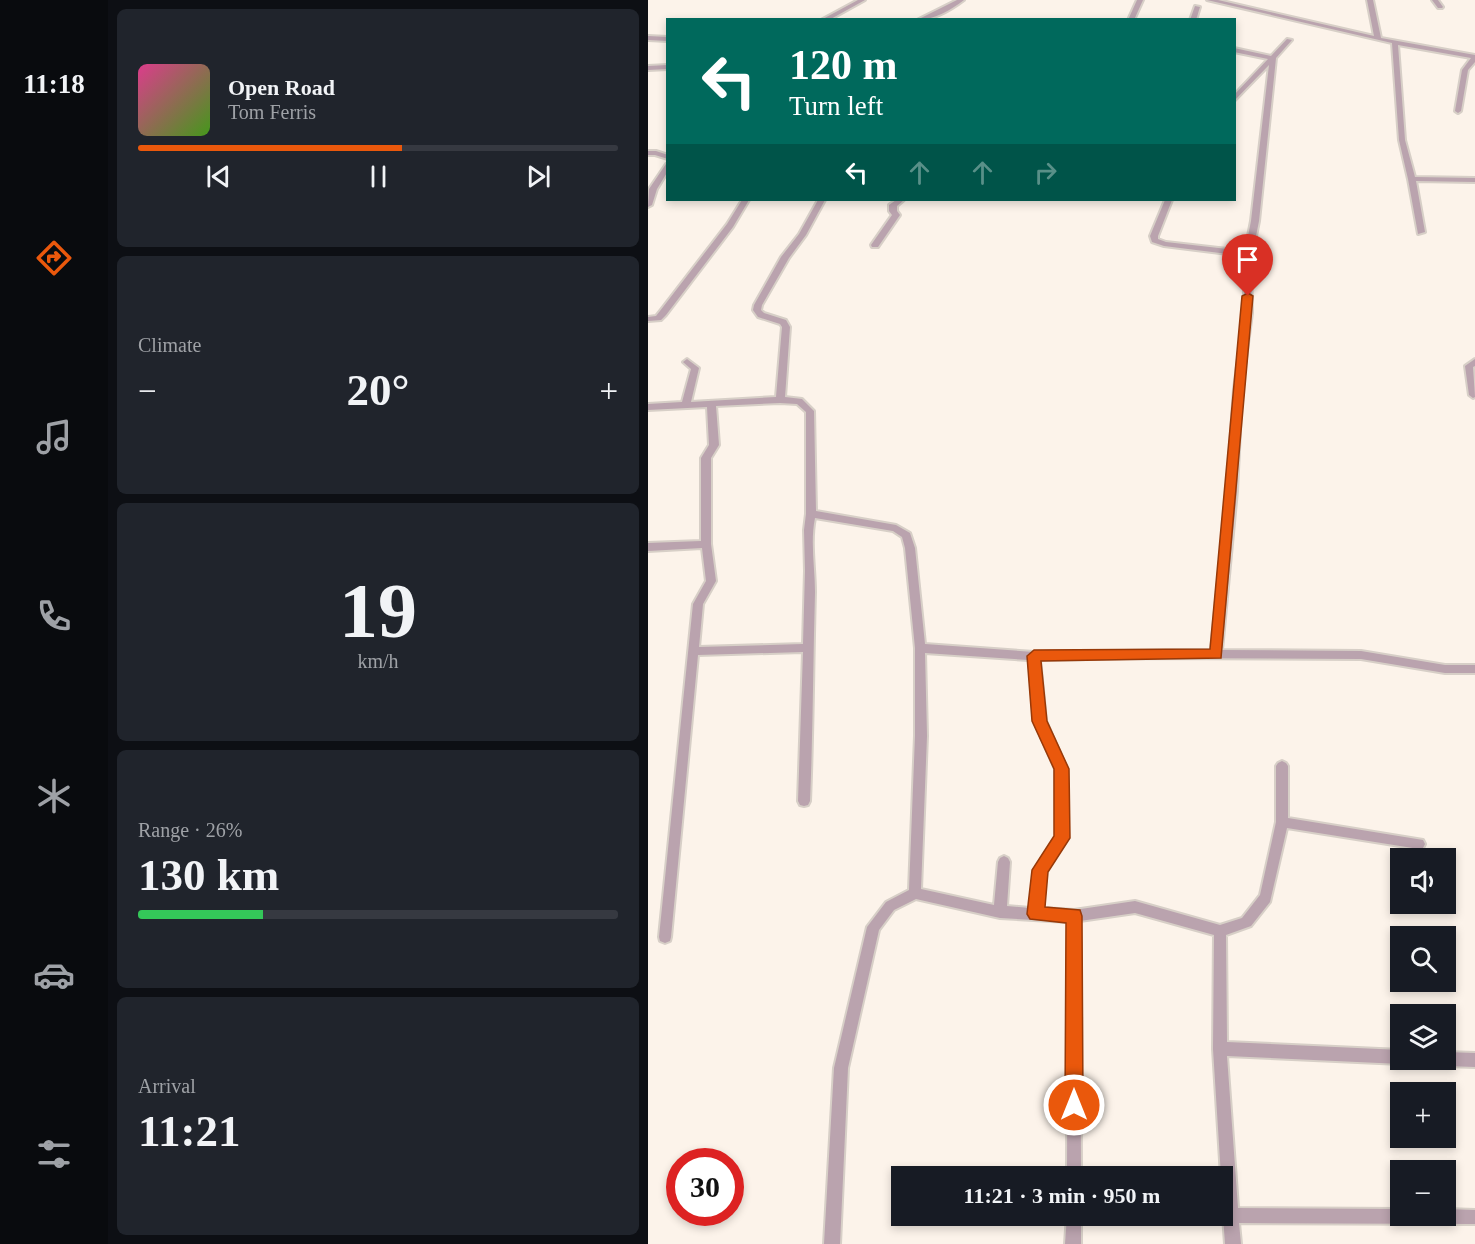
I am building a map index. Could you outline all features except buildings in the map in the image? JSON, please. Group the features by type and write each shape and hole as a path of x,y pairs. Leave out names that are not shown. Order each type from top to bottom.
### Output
{"street":[{"path":"828,18 862,0"},
{"path":"934,17 961,0"},
{"path":"1132,18 1140,0"},
{"path":"1210,0 1378,39 1475,57 1465,70 1458,111"},
{"path":"1370,0 1378,39"},
{"path":"1435,0 1440,7"},
{"path":"1194,18 1197,7"},
{"path":"648,38 666,39"},
{"path":"1236,97 1289,40"},
{"path":"1395,42 1402,140 1421,231"},
{"path":"1236,50 1273,58"},
{"path":"1216,654 1232,490 1238,389 1248,313 1249,254 1255,221 1273,58"},
{"path":"648,68 666,67"},
{"path":"648,153 666,156"},
{"path":"648,205 651,189 666,168"},
{"path":"1412,180 1475,180"},
{"path":"648,319 658,318 663,313 730,225 744,201"},
{"path":"780,400 786,327 783,322 761,315 757,310 758,305 785,257 802,235 821,201"},
{"path":"875,245 896,215 893,205 899,201"},
{"path":"1169,201 1154,236 1155,240 1164,244 1249,254"},
{"path":"686,405 695,368 687,362"},
{"path":"1473,395 1469,366 1475,362"},
{"path":"648,408 780,400 799,401 810,411 811,514 807,528 811,560 809,701 804,801"},
{"path":"665,937 698,604 711,581 706,544 706,458 714,445 711,404"},
{"path":"811,514 896,528 907,535 920,648 921,746 915,893"},
{"path":"648,547 706,544"},
{"path":"693,651 808,648"},
{"path":"920,648 1034,656 1361,655 1445,669 1475,669"},
{"path":"1034,656 1040,721 1061,769 1062,838 1040,870 1036,914"},
{"path":"832,1244 841,1068 873,927 890,906 915,893 1000,912 1074,916 1135,907 1220,931 1246,922 1266,898 1282,822 1282,766"},
{"path":"1282,822 1419,843"},
{"path":"1000,912 1004,862"},
{"path":"1074,916 1074,1166"},
{"path":"1220,931 1220,1049 1227,1166"},
{"path":"1220,1049 1390,1057"},
{"path":"1456,1059 1475,1060"},
{"path":"1233,1215 1475,1217"},
{"path":"1074,1226 1074,1243"},
{"path":"1231,1226 1233,1244"}],"route":[{"path":"1074,1105 1074,916 1036,914 1040,870 1062,838 1061,769 1040,721 1034,656 1216,654 1248,296"}]}
